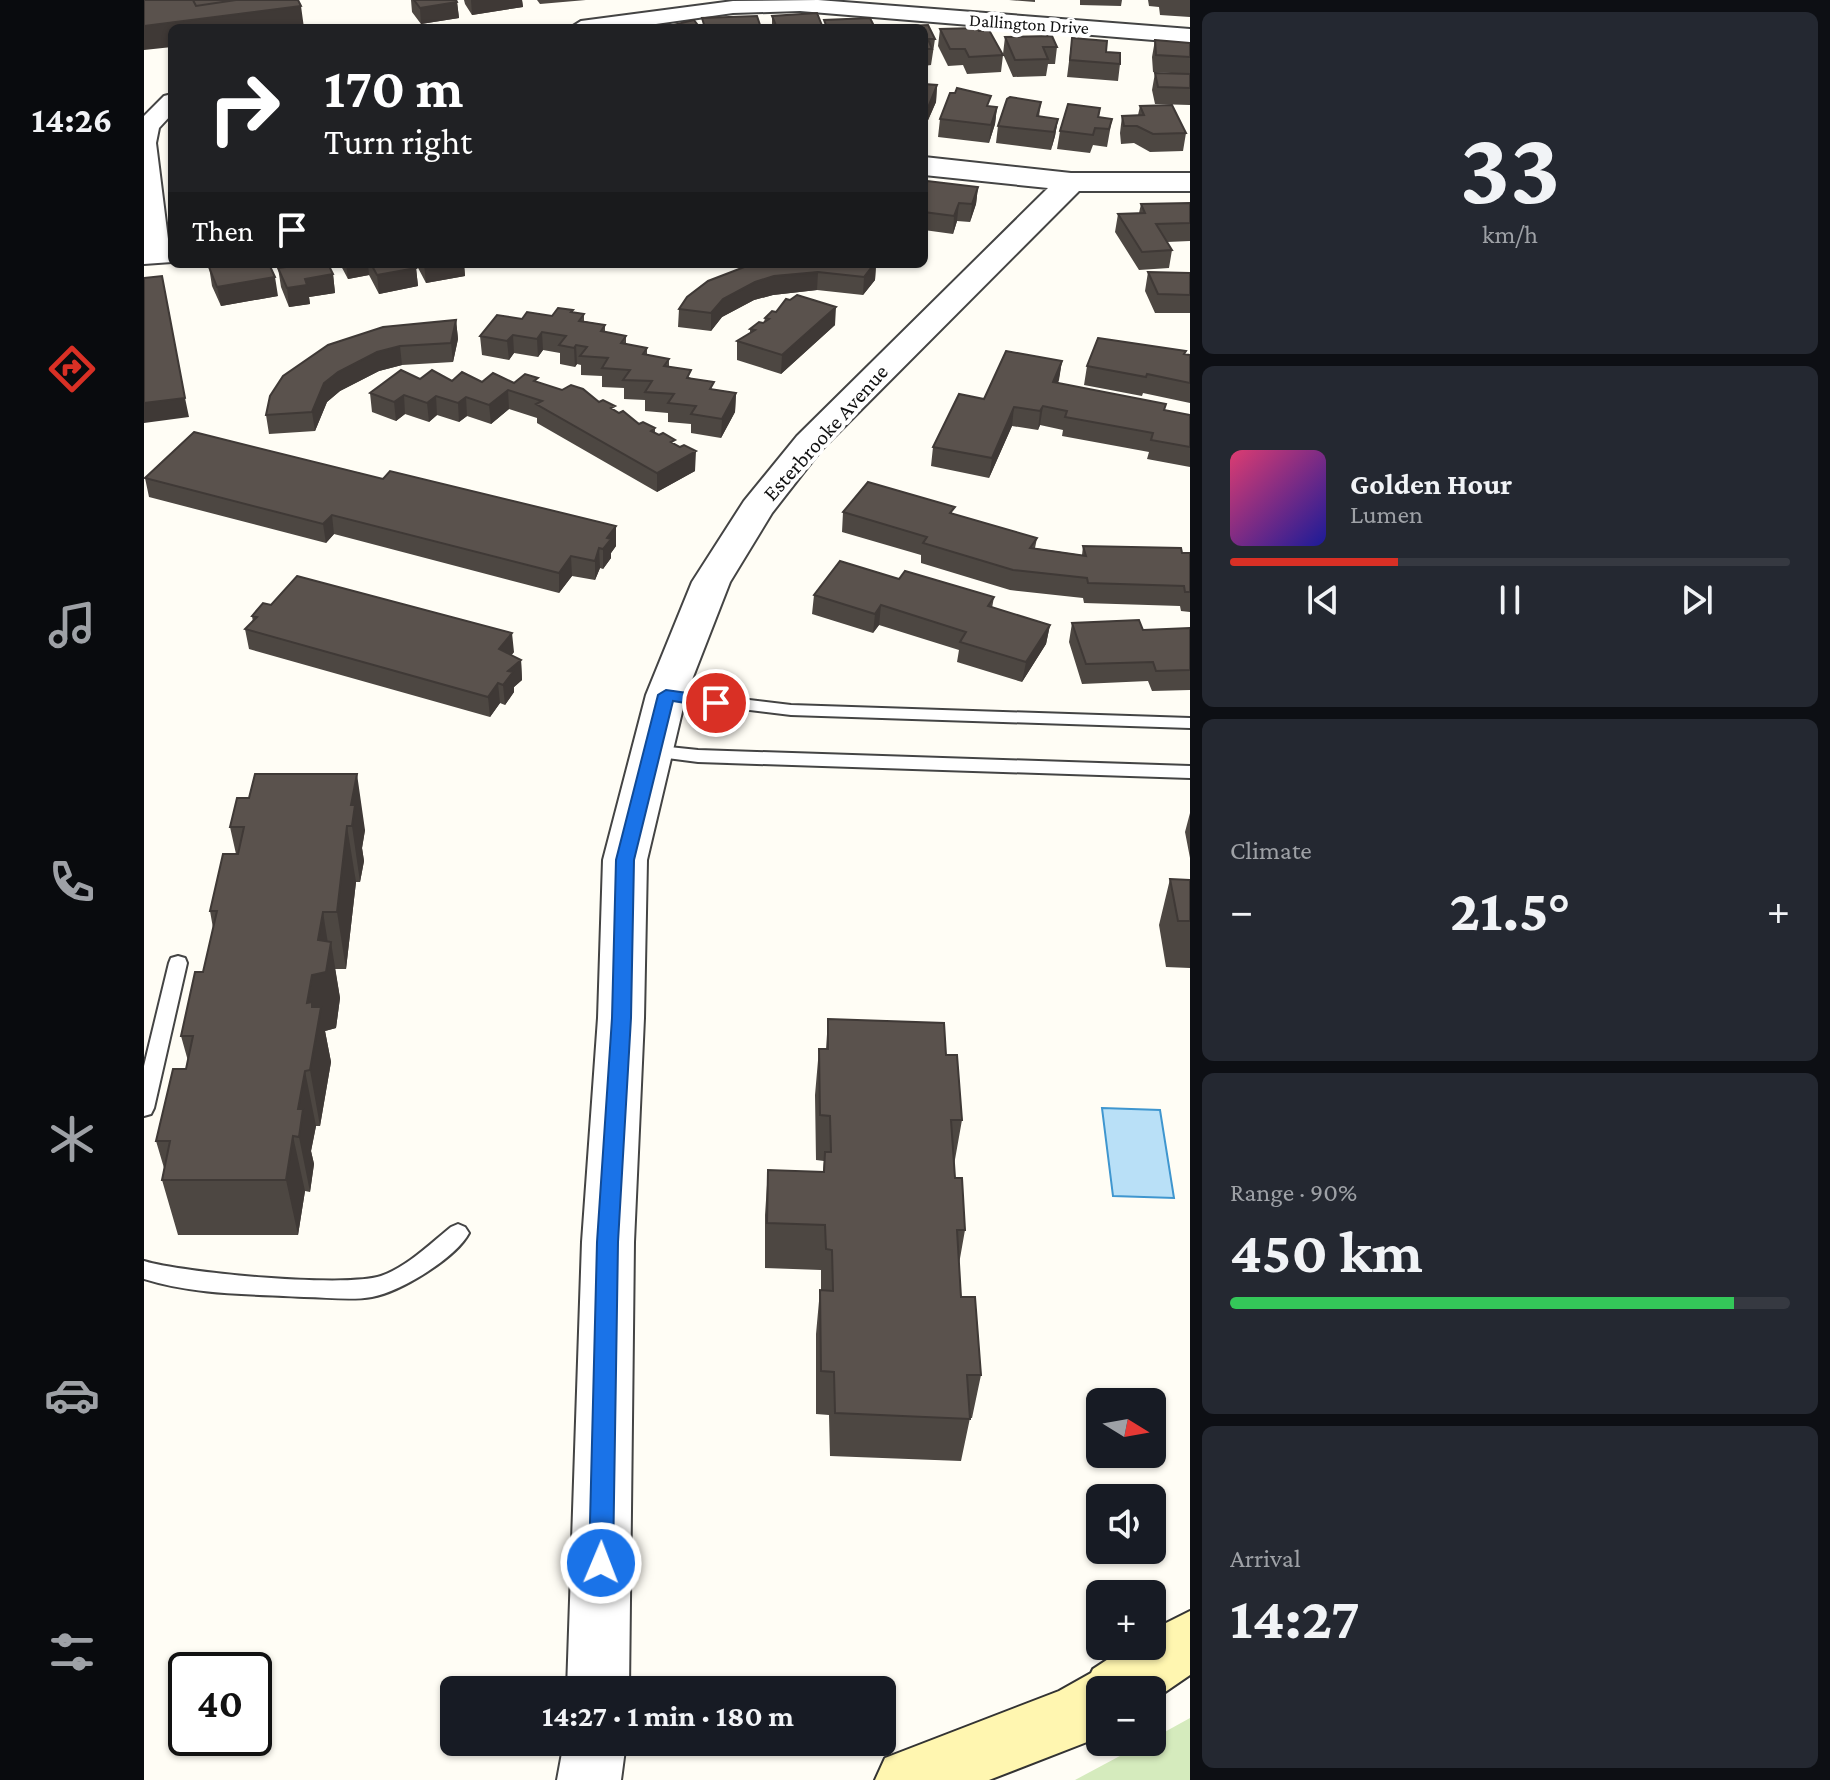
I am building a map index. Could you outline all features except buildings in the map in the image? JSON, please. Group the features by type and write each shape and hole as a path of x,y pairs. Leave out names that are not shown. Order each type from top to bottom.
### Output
{"main road":[{"path":"1136,1676 1190,1640"},
{"path":"907,1780 1086,1710"}],"street":[{"name":"Dallington Drive","path":"611,24 746,6 947,8 1190,36"},
{"path":"158,254 144,143 147,126 168,105"},
{"path":"928,166 1071,182 1190,182"},
{"name":"Esterbrooke Avenue","path":"598,1676 608,1242 621,1018 625,860 666,695 711,582 766,498 809,443 1071,182"},
{"path":"589,1780 593,1756"}],"lane":[{"path":"666,695 791,710 1190,723"},
{"path":"650,751 698,756 1190,772"},
{"path":"144,1108 178,963"},
{"path":"144,1270 149,1274 186,1281 371,1288 418,1267 458,1233"}],"green space":[{"path":"1190,1718 1190,1780 1075,1780 1120,1756 1166,1756 1166,1731"}],"water":[{"path":"1102,1108 1160,1110 1174,1198 1113,1196"}],"route":[{"path":"601,1563 608,1242 621,1018 625,860 666,695 716,703"}]}
